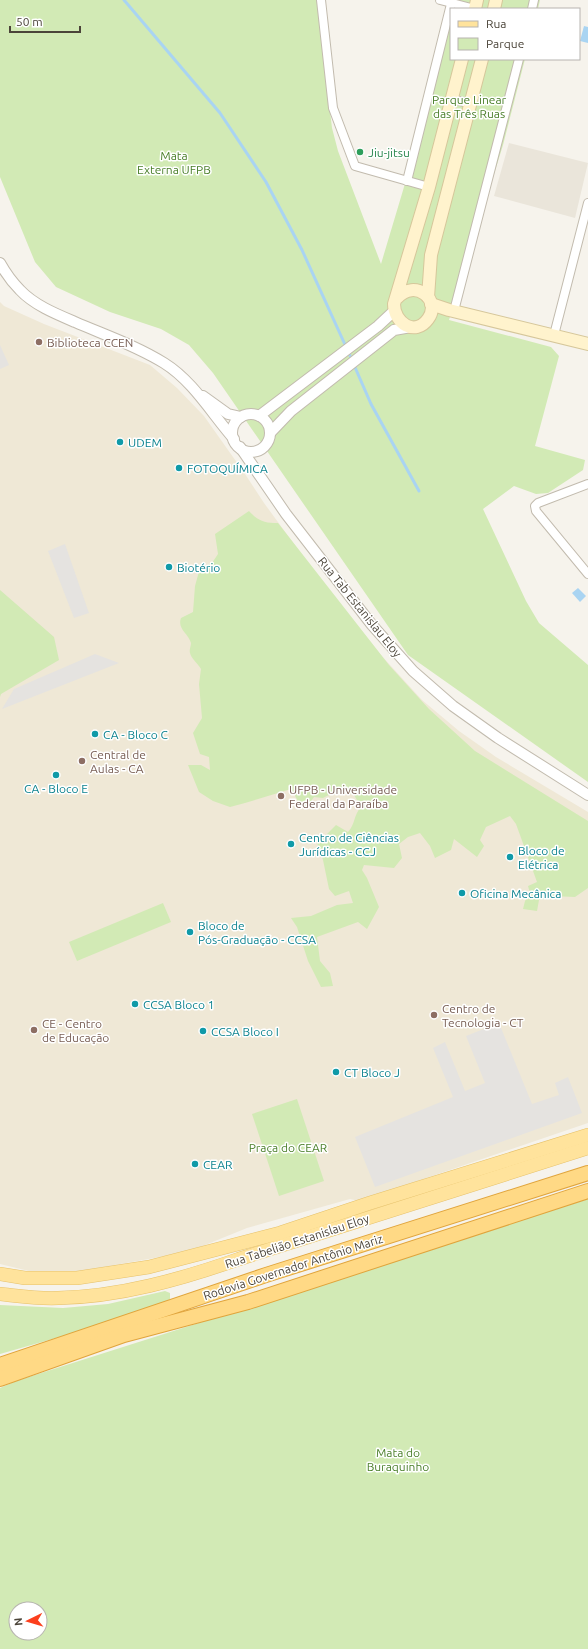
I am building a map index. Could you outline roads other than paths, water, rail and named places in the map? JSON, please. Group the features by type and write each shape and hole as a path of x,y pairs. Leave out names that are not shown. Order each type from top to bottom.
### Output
{"highway":[{"name":"Rodovia Governador Antônio Mariz","path":"0,1365 266,1275 588,1173"},
{"name":"Rodovia Governador Antônio Mariz","path":"0,1379 124,1335 248,1302 588,1191"}],"main road":[{"path":"452,310 412,327 400,322 394,311 394,304 429,187 462,60"},
{"path":"426,321 431,311 429,300 431,255 482,60"},
{"path":"397,298 406,290 412,289 423,292 429,300 452,310 588,344"},
{"name":"Rua Tabelião Estanislau Eloy","path":"0,1274 25,1278 77,1278 149,1267 280,1233 370,1203 588,1135"},
{"name":"Rua Tabelião Estanislau Eloy","path":"0,1294 57,1299 89,1296 188,1277 254,1254 588,1148"}],"street":[{"path":"321,0 333,108 355,166 429,187"},
{"path":"440,0 452,1 472,8"},
{"path":"407,181 450,9"},
{"path":"452,310 519,60"},
{"path":"452,99 471,104"},
{"path":"554,335 588,204"},
{"name":"Rua Tab Estanislau Eloy","path":"0,263 20,290 36,302 56,313 136,348 164,363 180,375 195,391 237,443 265,486 372,625 413,671 453,706 498,738 588,795"},
{"path":"259,416 378,326 394,311"},
{"path":"270,433 267,423 259,416 250,414 241,417 234,425 233,434 237,443 248,451 258,450 267,444 270,433 291,411 394,330 412,327"},
{"name":"Rua Tab Estanislau Eloy","path":"195,391 228,414 241,417"},
{"name":"Rua Tab Estanislau Eloy","path":"258,450 258,464 265,486"},
{"path":"588,483 538,503 535,506 536,511 588,574"}],"water":[{"path":"584,26 588,27 588,43 580,41"},
{"path":"578,588 586,596 580,602 572,593"}],"waterway":[{"path":"124,0 220,113 266,182 302,250 352,360"},
{"path":"354,365 371,404 419,491"}],"place":[{"name":"Jiu-jitsu","path":"360,152"},
{"name":"Biblioteca CCEN","path":"39,342"},
{"name":"UDEM","path":"120,442"},
{"name":"FOTOQUÍMICA","path":"179,468"},
{"name":"Biotério","path":"169,567"},
{"name":"CA - Bloco C","path":"95,734"},
{"name":"Central de Aulas - CA","path":"82,761"},
{"name":"CA - Bloco E","path":"56,775"},
{"name":"UFPB - Universidade Federal da Paraíba","path":"281,796"},
{"name":"Centro de Ciências Jurídicas - CCJ","path":"291,844"},
{"name":"Bloco de Elétrica","path":"510,857"},
{"name":"Oficina Mecânica","path":"462,893"},
{"name":"Bloco de Pós-Graduação - CCSA","path":"190,932"},
{"name":"CCSA Bloco 1","path":"135,1004"},
{"name":"Centro de Tecnologia - CT","path":"434,1015"},
{"name":"CE - Centro de Educação","path":"34,1030"},
{"name":"CCSA Bloco I","path":"203,1031"},
{"name":"CT Bloco J","path":"336,1072"},
{"name":"CEAR","path":"195,1164"}],"park label":[{"name":"Parque Linear das Três Ruas","path":"469,106"},
{"name":"Mata Externa UFPB","path":"174,162"},
{"name":"Praça do CEAR","path":"288,1147"},
{"name":"Mata do Buraquinho","path":"398,1459"}]}
